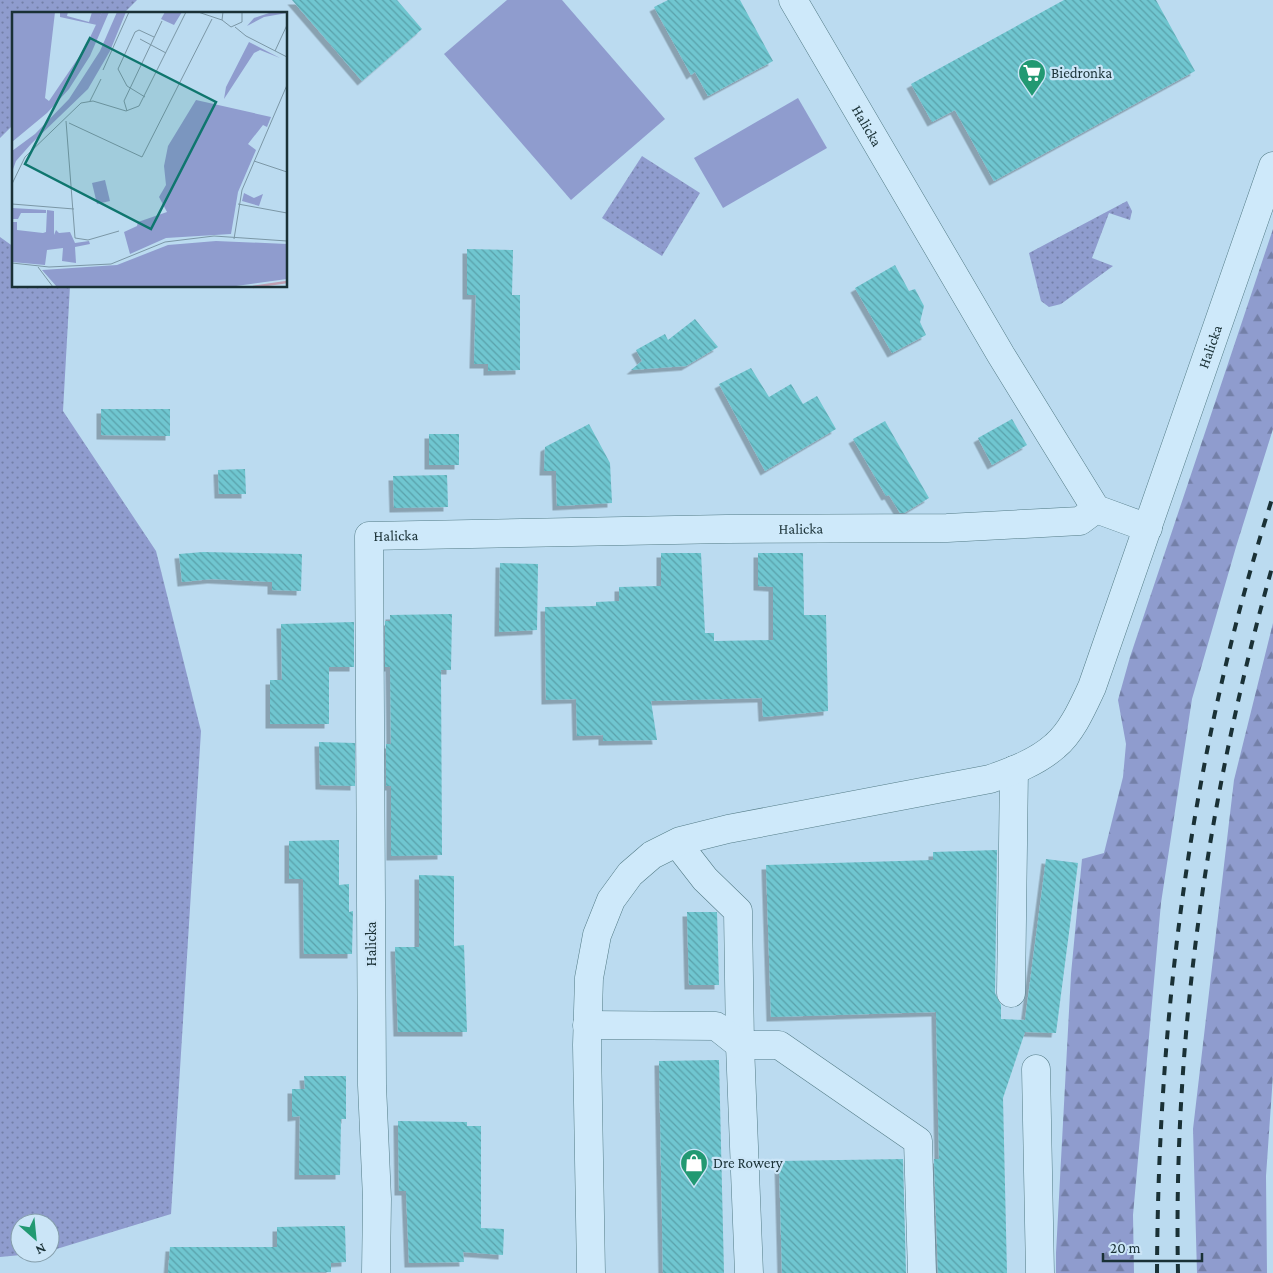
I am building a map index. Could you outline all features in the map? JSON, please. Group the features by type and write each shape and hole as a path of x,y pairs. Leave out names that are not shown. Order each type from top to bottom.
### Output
{"street":[{"name":"Halicka","path":"376,1273 377,1200 372,1075 369,536 716,529 947,528 1080,521 1096,509 1001,355 793,0"},
{"name":"Halicka","path":"591,1273 589,978 597,935 611,900 637,867 652,855 677,843 728,829 990,779 1026,765 1056,745 1077,716 1092,687 1273,166"},
{"path":"1096,509 1148,528"},
{"path":"1011,993 1014,770"},
{"path":"677,843 705,879 738,911 740,1046 749,1273"},
{"path":"588,1025 716,1026 740,1046 779,1045 918,1141 922,1273"},
{"path":"1036,1069 1040,1273"}],"green space":[{"path":"0,0 137,0 125,12 12,12 12,126 0,138"},
{"path":"507,0 562,0 665,119 571,200 444,54"},
{"path":"798,98 827,148 723,208 694,158"},
{"path":"642,156 700,193 662,256 602,218"},
{"path":"1127,201 1132,211 1130,220 1109,213 1092,258 1113,266 1061,304 1049,307 1041,301 1029,253"},
{"path":"1273,229 1273,429 1236,547 1192,699 1161,903 1133,1215 1134,1273 1056,1273 1071,974 1082,859 1104,853 1123,777 1126,744 1118,700 1130,657"},
{"path":"0,237 12,246 12,288 70,288 63,411 156,551 201,731 171,1214 60,1248 60,1213 10,1213 10,1256 0,1257"},
{"path":"1273,623 1273,1075 1266,1176 1267,1273 1197,1273 1193,1129 1234,780"}],"building":[{"path":"292,0 397,0 422,29 362,81"},
{"path":"668,0 740,0 773,61 708,96 695,72 691,75 654,7"},
{"name":"Biedronka","path":"1064,0 1156,0 1195,71 994,181 955,110 932,122 911,84"},
{"path":"467,249 513,250 512,295 520,295 520,370 488,371 488,364 474,364 476,295 467,295"},
{"path":"895,265 909,291 915,289 924,306 920,322 926,335 892,353 855,288"},
{"path":"695,319 718,347 686,366 631,370 642,361 636,350 665,334 668,340"},
{"path":"751,368 769,397 791,384 803,404 817,396 836,429 765,471 719,384"},
{"path":"101,409 170,409 170,436 101,435"},
{"path":"1012,419 1027,445 992,465 978,438"},
{"path":"885,421 929,498 904,513 900,513 889,495 886,496 853,439"},
{"path":"589,424 610,463 612,503 557,506 556,471 544,471 545,447"},
{"path":"429,434 459,434 459,465 429,465"},
{"path":"245,469 246,494 219,494 218,470"},
{"path":"447,475 448,507 394,508 393,476"},
{"path":"203,552 302,554 301,591 272,590 272,582 212,579 182,582 179,554"},
{"path":"661,553 701,553 705,633 714,633 714,641 773,640 773,587 758,586 758,553 803,553 804,615 826,615 828,711 763,717 762,698 651,701 657,740 603,741 603,735 577,736 576,699 546,700 545,607 596,606 596,602 619,601 619,587 661,586"},
{"path":"500,563 538,564 537,630 499,632"},
{"path":"452,614 451,670 441,670 442,855 391,856 391,786 386,786 386,744 391,744 390,667 385,667 385,621 390,621 390,615"},
{"path":"354,622 354,667 329,667 329,724 270,724 270,680 282,680 281,624"},
{"path":"319,742 355,743 355,786 320,785"},
{"path":"339,840 339,885 349,884 349,912 353,911 352,954 304,954 303,879 289,879 289,841"},
{"path":"997,850 995,993 1001,1005 1001,1019 1025,1020 1046,859 1078,863 1056,1033 1025,1032 1003,1098 1007,1273 938,1273 934,1159 939,1159 936,1012 771,1017 766,865 933,860 933,852"},
{"path":"419,875 454,876 454,946 464,945 467,1032 398,1032 395,947 419,947"},
{"path":"687,912 717,912 719,985 689,985"},
{"path":"719,1060 724,1273 663,1273 659,1061"},
{"path":"304,1076 346,1076 346,1119 341,1119 340,1175 299,1175 300,1116 292,1117 292,1089 305,1089"},
{"path":"398,1121 467,1122 467,1126 481,1126 481,1228 504,1229 503,1255 463,1252 464,1262 409,1263 406,1191 399,1191"},
{"path":"903,1159 906,1273 782,1273 779,1161"},
{"path":"345,1226 346,1262 331,1263 331,1272 168,1273 170,1247 277,1247 277,1227"}],"railway":[{"path":"1157,1273 1159,1174 1164,1076 1185,880 1201,783 1221,686 1245,591 1273,496"},
{"path":"1178,1273 1178,1183 1182,1094 1189,1004 1199,915 1213,826 1230,738 1273,564"}],"place":[{"name":"Biedronka","path":"1032,97"},
{"name":"Dre Rowery","path":"694,1187"}]}
